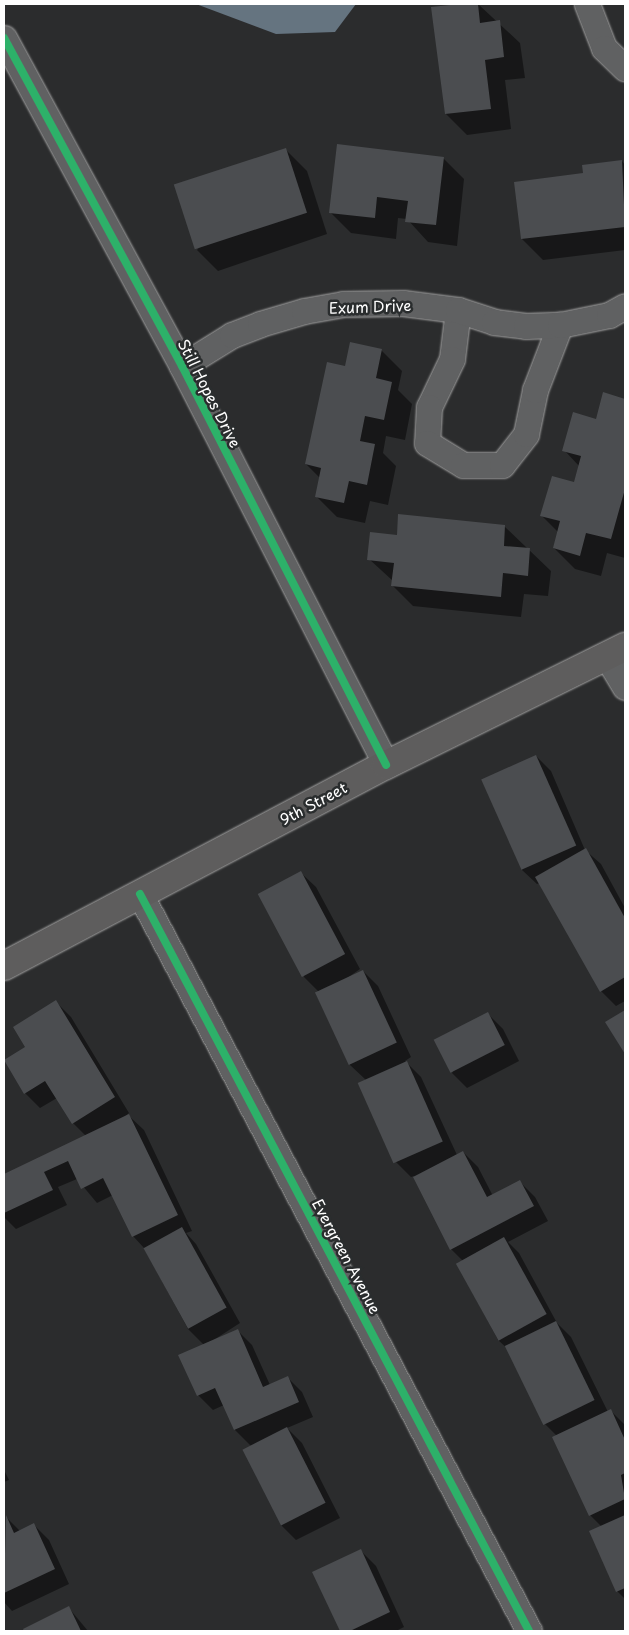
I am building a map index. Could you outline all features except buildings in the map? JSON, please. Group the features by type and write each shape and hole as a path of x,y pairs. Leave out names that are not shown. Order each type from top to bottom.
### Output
{"main road":[{"name":"9th Street","path":"4,966 386,765 616,652"}],"street":[{"path":"587,4 604,48 625,68"},
{"name":"Still Hopes Drive","path":"4,38 182,366 386,765"},
{"name":"Exum Drive","path":"182,366 232,335 304,311 343,304 403,302 458,310 502,323 526,326 560,325 610,315 625,306"},
{"path":"458,310 452,359 429,407 427,442 463,465 502,465 526,434 535,390 560,325"},
{"path":"616,652 625,687"},
{"name":"Evergreen Avenue","path":"140,894 528,1631"}],"water":[{"path":"196,4 356,4 335,32 276,34"}],"cycle path":[{"path":"4,38 182,366 386,765"},
{"path":"140,894 529,1631"}]}
